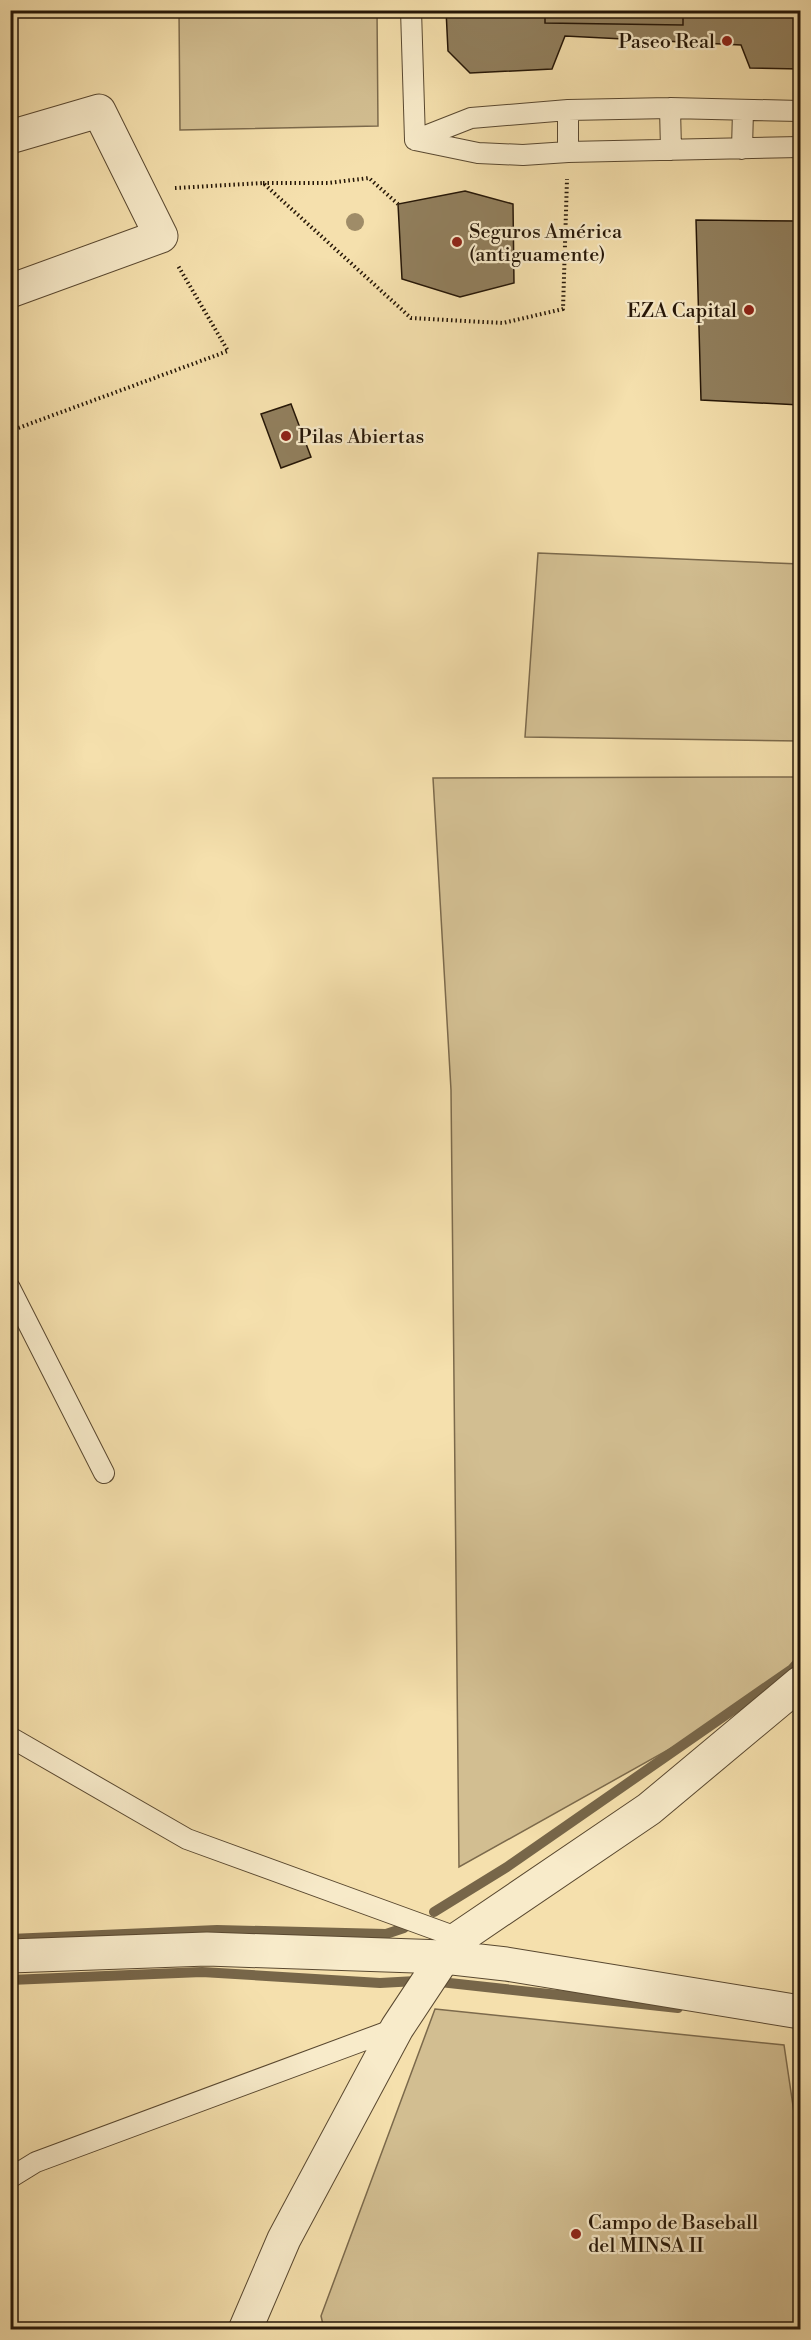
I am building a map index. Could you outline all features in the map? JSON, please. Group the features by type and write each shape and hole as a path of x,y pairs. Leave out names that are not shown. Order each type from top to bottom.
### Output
{"street":[{"path":"10,137 99,111 161,236 10,291"},
{"path":"245,2330 284,2239 397,2028 451,1947 649,1809 801,1683"},
{"path":"10,1956 207,1949 451,1947 506,1964 801,2012"}],"lane":[{"path":"411,10 415,140"},
{"path":"415,140 471,118 568,110 670,108 801,111"},
{"path":"670,108 671,150"},
{"path":"568,110 568,152"},
{"path":"742,149 743,110"},
{"path":"415,140 477,153 523,155 801,147"},
{"path":"10,1288 104,1473"},
{"path":"10,1737 188,1839 451,1947"},
{"path":"10,2178 36,2162 397,2028"}],"path":[{"path":"263,183 411,318 503,323 563,309 568,152"},
{"path":"138,189 263,183 328,183 369,178 398,204"},
{"path":"10,431 228,351 161,236"}],"shaded area":[{"path":"179,11 377,11 378,126 180,130"},
{"path":"538,553 800,564 800,741 525,737"},
{"path":"800,777 800,1676 459,1867 451,1090 433,778"},
{"name":"Campo de Baseball del MINSA II","path":"435,2009 784,2045 800,2153 800,2329 324,2329 321,2316"}],"building":[{"name":"Paseo Real","path":"446,10 800,10 800,69 750,68 741,45 565,36 552,69 470,73 448,51"},
{"path":"545,10 683,10 683,25 545,23"},
{"name":"Seguros América (antiguamente)","path":"465,191 513,204 514,283 460,297 402,279 398,204"},
{"name":"EZA Capital","path":"696,220 800,221 800,405 701,400"},
{"name":"Pilas Abiertas","path":"291,404 311,457 281,468 261,414"}],"waterway":[{"path":"434,1912 507,1867 792,1669 800,1660"},
{"path":"385,1940 386,1934 404,1928"},
{"path":"10,1939 217,1930 386,1934"},
{"path":"10,1980 202,1972 380,1983 416,1981"},
{"path":"440,1982 678,2008"}],"place":[{"name":"Paseo Real","path":"727,41"},
{"name":"Seguros América (antiguamente)","path":"457,242"},
{"name":"EZA Capital","path":"749,310"},
{"name":"Pilas Abiertas","path":"286,436"},
{"name":"Campo de Baseball del MINSA II","path":"576,2234"}]}
